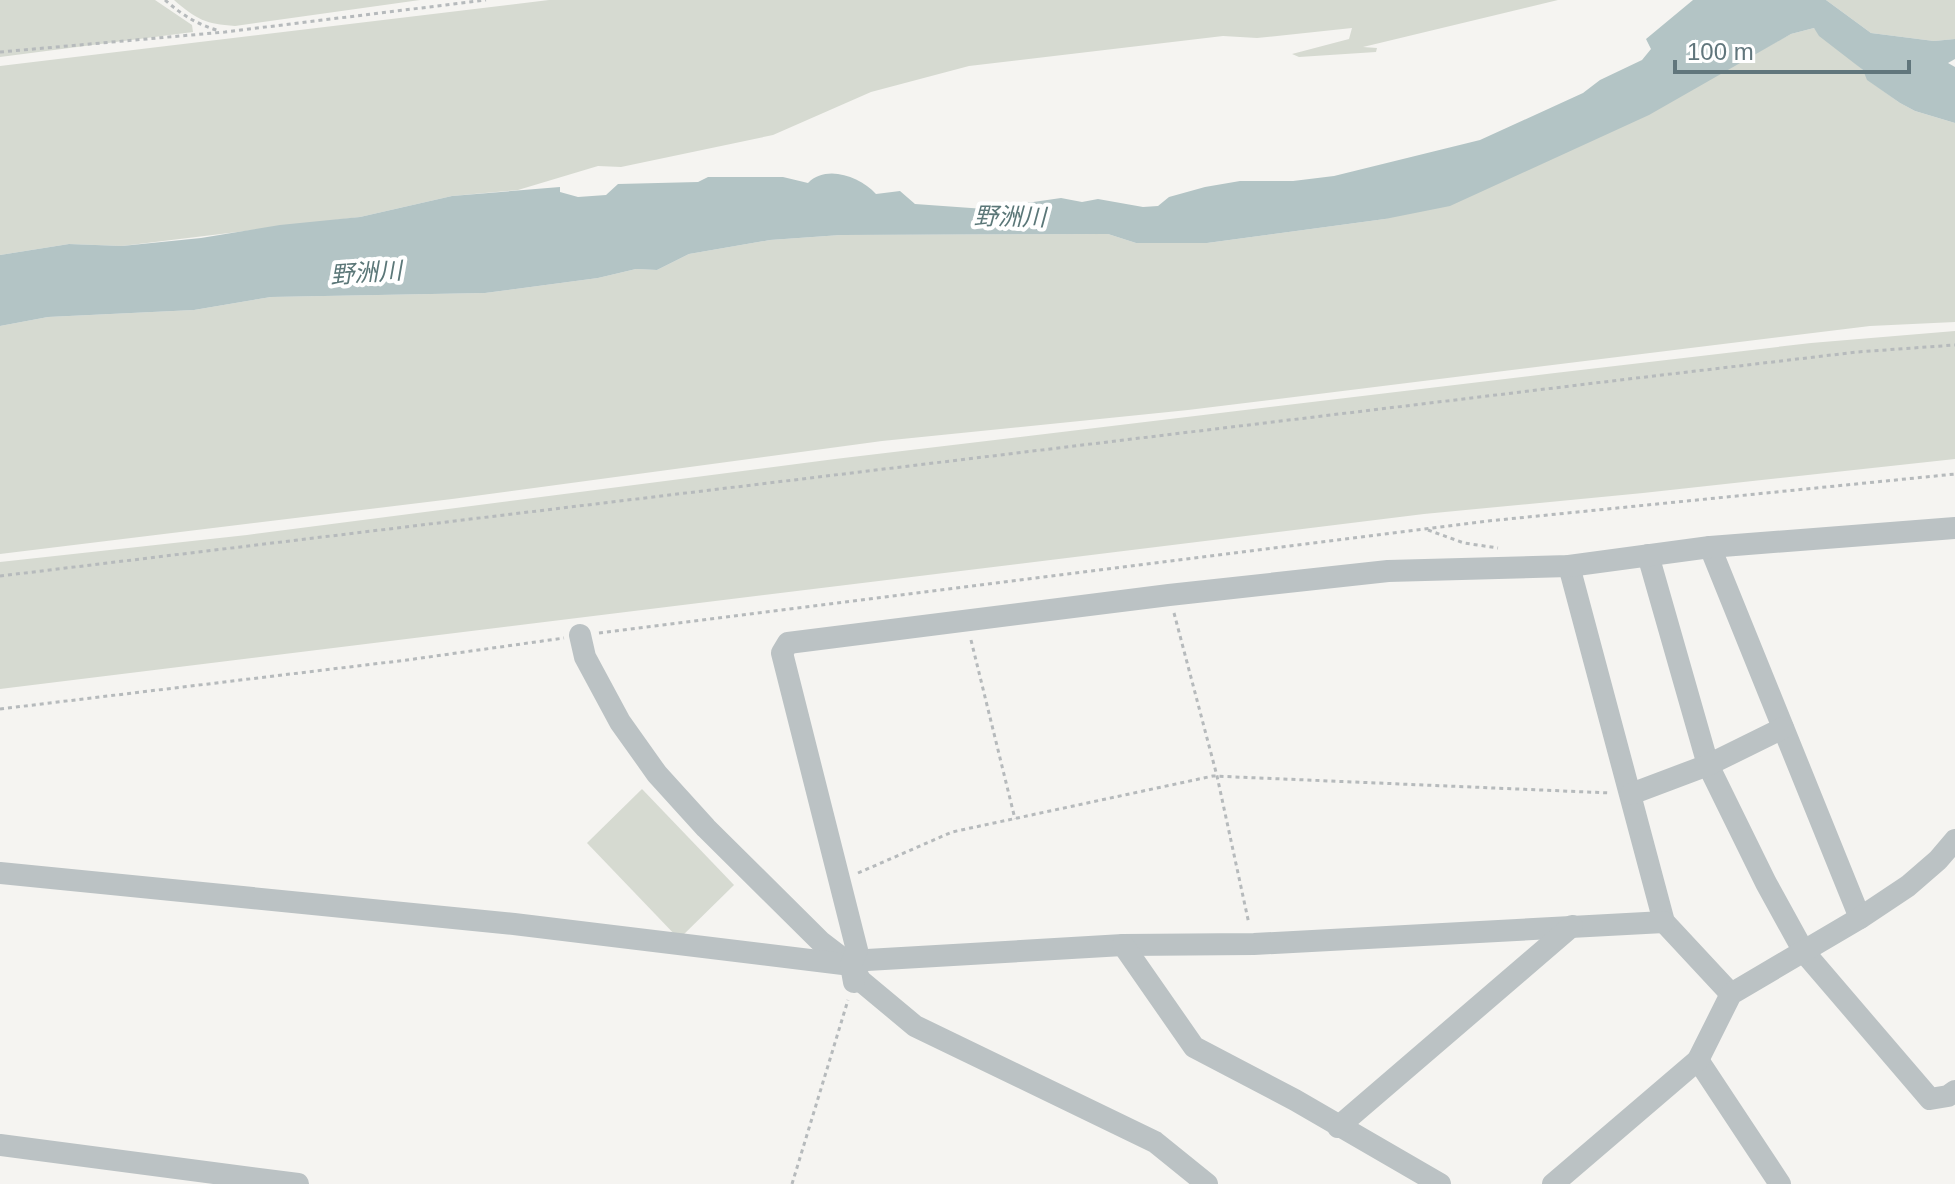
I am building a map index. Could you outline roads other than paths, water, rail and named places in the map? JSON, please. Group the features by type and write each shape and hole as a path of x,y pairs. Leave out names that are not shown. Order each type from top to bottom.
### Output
{"street":[{"path":"852,974 857,950 782,653 788,643 1388,571 1569,566 1710,547 1955,528"},
{"path":"1710,547 1860,918"},
{"path":"1648,555 1708,765 1804,952 1930,1099 1948,1096 1955,1091"},
{"path":"1569,566 1664,922 1731,994"},
{"path":"580,635 585,657 620,722 657,774 706,828 852,974 915,1026 1155,1142 1207,1184"},
{"path":"1631,794 1708,765 1783,728"},
{"path":"1553,1184 1698,1060 1731,994 1908,886 1938,860 1955,840"},
{"path":"0,873 514,924 852,974"},
{"path":"852,974 867,960 1123,945 1254,944 1664,922"},
{"path":"1338,1127 1572,926"},
{"path":"1123,945 1194,1047 1295,1100 1440,1184"},
{"path":"1698,1060 1780,1184"},
{"path":"0,1145 298,1184"}],"water":[{"name":"野洲川","path":"1693,0 1826,0 1871,33 1934,41 1955,39 1955,59 1948,63 1955,67 1955,123 1900,103 1867,80 1863,70 1819,36 1814,28 1791,34 1649,115 1450,206 1385,219 1207,243 1136,243 1108,234 841,235 770,240 689,254 657,270 636,269 598,278 485,293 271,297 194,310 48,317 0,326 0,255 69,244 122,246 201,238 280,225 360,217 452,196 560,187 560,192 578,197 606,195 618,184 698,182 708,177 783,177 808,183 824,174 834,174 861,182 876,194 900,191 915,204 985,209 1061,198 1082,202 1098,199 1143,207 1158,206 1169,197 1205,187 1240,181 1293,181 1334,176 1480,140 1583,93 1600,80 1642,60 1651,49 1646,39"}]}
